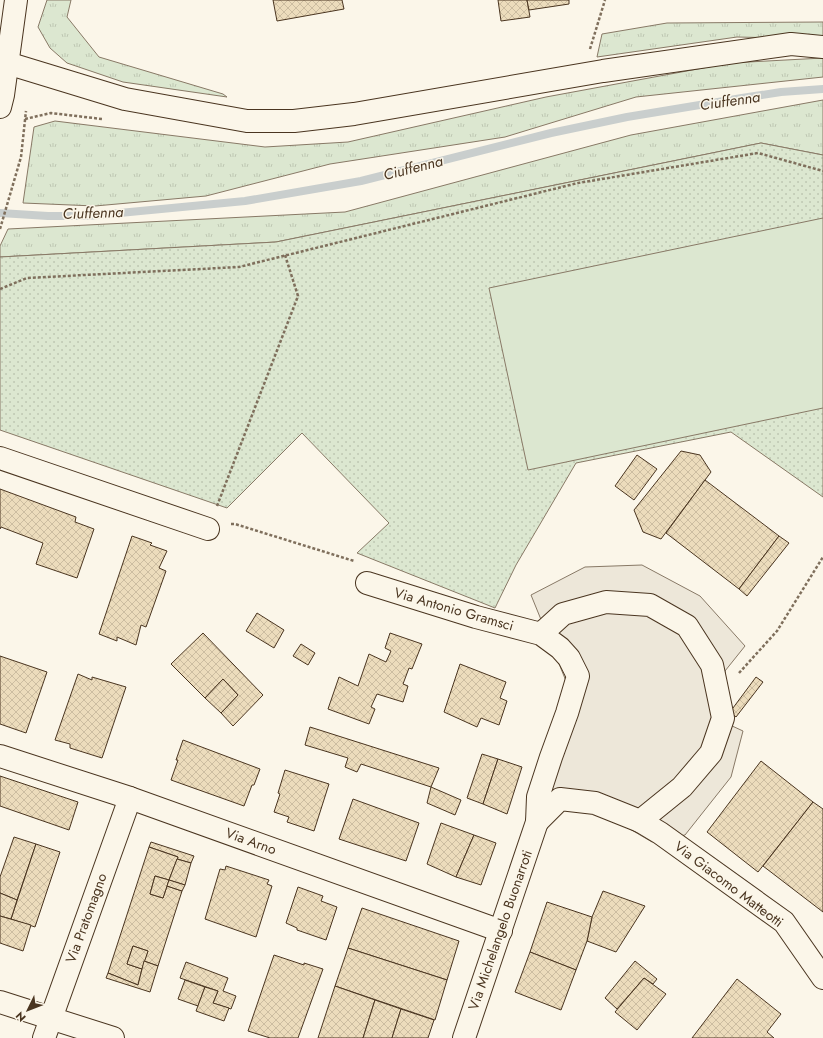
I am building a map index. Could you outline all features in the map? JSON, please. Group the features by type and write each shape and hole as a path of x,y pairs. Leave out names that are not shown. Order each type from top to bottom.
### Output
{"street":[{"path":"0,107 16,0"},
{"path":"7,63 125,100 247,121 294,121 354,114 582,74 791,44 823,47"},
{"path":"0,458 208,529"},
{"name":"Via Antonio Gramsci","path":"367,583 476,617 541,634"},
{"path":"537,822 538,797 578,676 569,658 560,648 541,634 563,614 606,602 650,605 687,626 712,665 723,718 710,753 682,786 640,820"},
{"name":"Via Arno","path":"0,756 130,798 501,931"},
{"name":"Via Pratomagno","path":"47,1028 130,798"},
{"name":"Via Giacomo Matteotti","path":"537,822 560,799 595,803 640,820 784,922 823,978"},
{"name":"Via Michelangelo Buonarroti","path":"464,1038 537,822"},
{"path":"0,1002 47,1028 113,1038"}],"path":[{"path":"582,74 605,0"},
{"path":"0,229 21,158 25,118"},
{"path":"0,289 27,278 239,267 578,182 758,153 823,171"},
{"path":"208,529 298,296 285,255"},
{"path":"208,529 234,524 358,563 367,583"},
{"path":"719,697 777,631 823,557"}],"green space":[{"path":"47,0 71,0 67,17 99,57 223,94 227,97 123,82 67,63 50,48 38,27"},
{"path":"823,22 823,39 737,37 597,57 602,34 667,23"},
{"path":"823,58 823,77 636,97 505,137 330,164 206,196 95,206 23,203 34,127 55,121 265,147 348,142 546,97 730,63"},
{"path":"823,100 823,155 761,143 276,242 0,257 0,246 8,229 345,212 631,135"},
{"path":"761,143 823,155 823,497 731,432 576,463 516,565 495,608 357,553 389,523 302,433 227,508 0,430 0,257 276,242"},
{"path":"823,218 823,408 528,470 489,288"}],"shaded area":[{"path":"642,565 700,596 745,646 725,671 730,725 743,731 731,777 685,835 652,842 606,815 531,797 566,681 531,595 585,567"}],"building":[{"path":"273,0 342,0 344,9 277,21"},
{"path":"498,0 527,0 530,17 501,21"},
{"path":"527,0 569,0 569,4 529,10"},
{"path":"681,451 700,455 711,472 661,539 643,532 634,510"},
{"path":"637,455 657,469 634,500 615,486"},
{"path":"705,480 779,536 739,589 666,533"},
{"path":"0,489 76,517 75,522 94,529 77,578 36,564 43,543 1,527 0,529"},
{"path":"132,536 152,543 150,545 167,551 159,568 166,571 146,627 141,625 136,645 117,637 117,641 99,634"},
{"path":"779,536 789,543 747,596 739,589"},
{"path":"257,613 284,630 274,648 246,631"},
{"path":"203,633 263,695 233,726 221,713 238,695 223,679 205,698 171,664"},
{"path":"390,633 422,644 412,669 409,668 403,684 408,686 403,702 377,694 371,707 375,709 369,724 328,709 339,677 358,686 369,654 386,662 391,651 385,648"},
{"path":"301,644 315,653 308,665 293,656"},
{"path":"0,656 47,672 26,733 0,724"},
{"path":"460,664 506,682 500,698 507,701 499,725 481,718 477,727 444,712"},
{"path":"78,674 92,680 92,677 126,687 102,758 70,748 70,744 55,740"},
{"path":"756,677 763,682 736,717 730,712"},
{"path":"223,679 238,695 221,713 205,698"},
{"path":"310,727 439,768 431,787 361,764 357,772 345,767 348,758 305,745"},
{"path":"183,740 260,769 244,806 171,780"},
{"path":"482,754 498,759 483,804 467,798"},
{"path":"498,759 522,767 507,814 483,804"},
{"path":"761,761 813,802 758,872 707,832"},
{"path":"285,770 329,784 314,831 287,822 289,817 274,812 280,794 278,793"},
{"path":"0,776 78,802 69,830 0,806"},
{"path":"431,787 461,800 455,815 427,803"},
{"path":"353,799 419,823 406,861 339,839"},
{"path":"813,802 823,809 823,912 763,866"},
{"path":"441,823 474,835 456,877 427,864"},
{"path":"474,835 496,843 481,885 456,877"},
{"path":"14,837 36,844 17,900 0,893 0,877"},
{"path":"151,842 194,856 191,863 177,859 178,857 149,847"},
{"path":"36,844 60,852 35,927 11,919"},
{"path":"149,847 178,857 169,880 155,876 150,894 163,898 167,886 182,891 158,966 144,961 148,951 133,946 127,964 142,969 138,985 108,973"},
{"path":"177,859 191,863 185,885 169,880"},
{"path":"226,866 269,880 267,884 272,886 256,937 205,919 220,869 225,870"},
{"path":"155,876 169,880 163,898 150,894"},
{"path":"169,880 185,885 182,891 167,886"},
{"path":"298,887 323,896 321,901 337,907 326,940 297,930 297,928 286,923"},
{"path":"603,891 645,906 616,952 587,941 592,917"},
{"path":"0,893 17,900 11,919 0,916"},
{"path":"547,902 592,917 587,941 576,970 530,952"},
{"path":"362,908 459,941 447,980 348,948"},
{"path":"0,916 31,925 23,951 0,943"},
{"path":"133,946 148,951 142,969 127,964"},
{"path":"348,948 447,980 435,1020 335,986"},
{"path":"530,952 576,970 561,1010 515,992"},
{"path":"274,955 304,965 304,963 323,969 298,1038 270,1038 248,1031"},
{"path":"144,961 158,966 150,992 106,978 108,973 138,985"},
{"path":"635,961 657,979 653,984 644,978 617,1009 605,998"},
{"path":"186,962 228,978 223,991 236,996 231,1009 213,1003 218,991 180,978"},
{"path":"644,978 666,994 637,1030 615,1012"},
{"path":"737,979 781,1014 767,1032 774,1038 692,1038"},
{"path":"185,980 205,987 198,1006 178,999"},
{"path":"335,986 375,1000 363,1038 318,1038"},
{"path":"205,987 218,991 213,1003 229,1008 224,1021 196,1011"},
{"path":"375,1000 401,1009 392,1038 363,1038"},
{"path":"401,1009 434,1020 428,1038 392,1038"}],"waterway":[{"name":"Ciuffenna","path":"0,213 48,216 88,216 245,201 361,181 551,133 627,117 781,92 823,89"}]}
